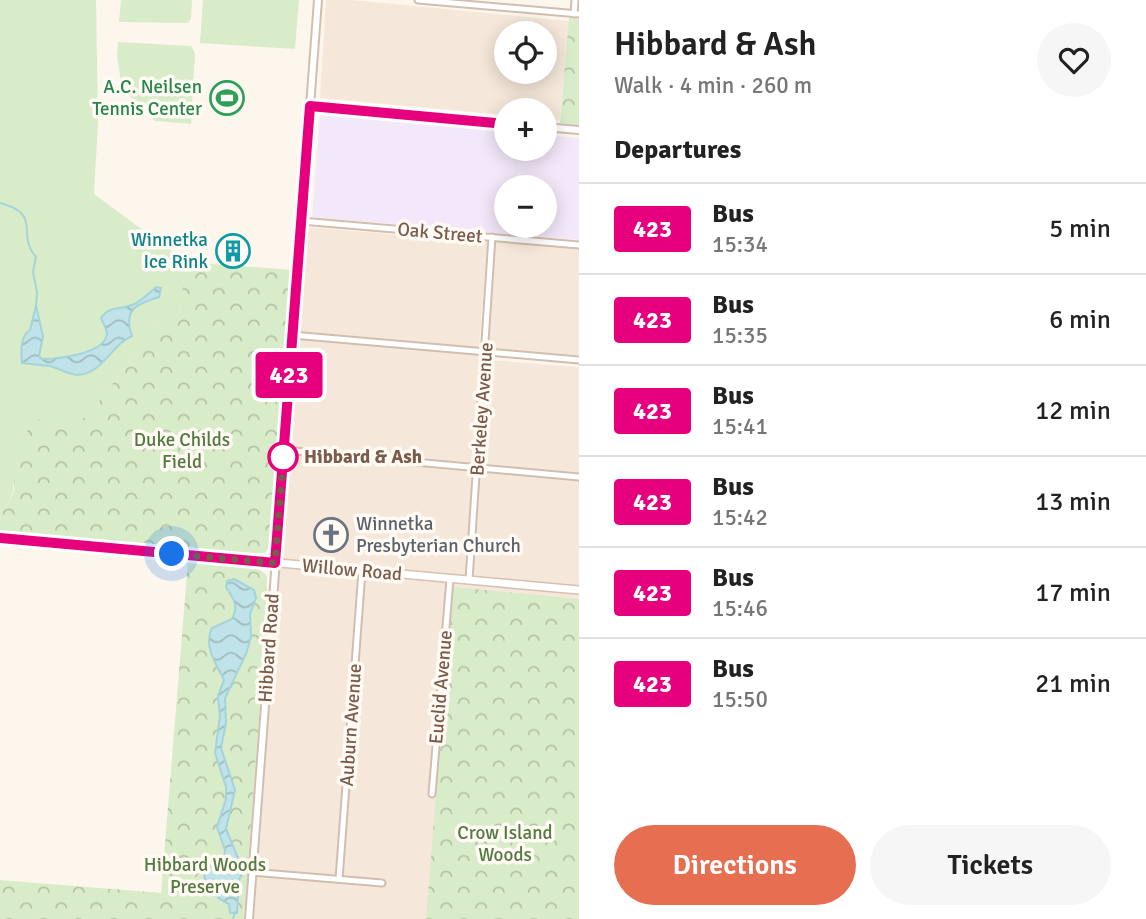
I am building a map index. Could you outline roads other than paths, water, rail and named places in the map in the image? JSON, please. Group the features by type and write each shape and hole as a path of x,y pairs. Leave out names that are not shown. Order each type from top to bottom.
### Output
{"main road":[{"name":"Willow Road","path":"0,538 579,590"}],"street":[{"name":"Hibbard Road","path":"249,919 318,0"},
{"path":"418,0 577,14 575,0"},
{"path":"310,106 494,123"},
{"path":"557,128 579,130"},
{"name":"Oak Street","path":"301,221 579,245"},
{"name":"Berkeley Avenue","path":"469,580 492,237"},
{"path":"292,335 579,360"},
{"path":"284,450 579,477"},
{"name":"Auburn Avenue","path":"339,879 362,571"},
{"name":"Euclid Avenue","path":"432,794 450,579"},
{"path":"252,872 382,883"}],"water":[{"path":"156,287 161,288 159,297 138,305 131,314 129,320 132,336 89,372 77,375 49,366 22,363 23,340 30,330 36,306 43,336 39,356 42,359 69,356 90,351 104,341 107,332 101,318 104,314 112,309 136,303"},
{"path":"234,579 254,590 256,598 250,614 251,637 246,654 225,698 226,723 221,748 235,790 226,829 243,870 239,881 237,913 230,913 229,904 212,892 204,874 207,865 218,864 224,859 225,850 217,827 226,799 226,787 215,753 220,716 218,696 224,680 209,641 212,628 232,619 235,606 226,587 227,581"}],"waterway":[{"path":"0,203 21,213 25,219 30,248 36,257 33,272 37,292 36,307"},
{"path":"233,919 235,912"}],"place":[{"name":"A.C. Neilsen Tennis Center","path":"227,98"},
{"name":"Winnetka Ice Rink","path":"233,251"},
{"name":"Hibbard & Ash","path":"283,457"},
{"name":"Winnetka Presbyterian Church","path":"331,535"}],"park label":[{"name":"Duke Childs Field","path":"182,451"},
{"name":"Crow Island Woods","path":"505,844"},
{"name":"Hibbard Woods Preserve","path":"205,876"}]}
